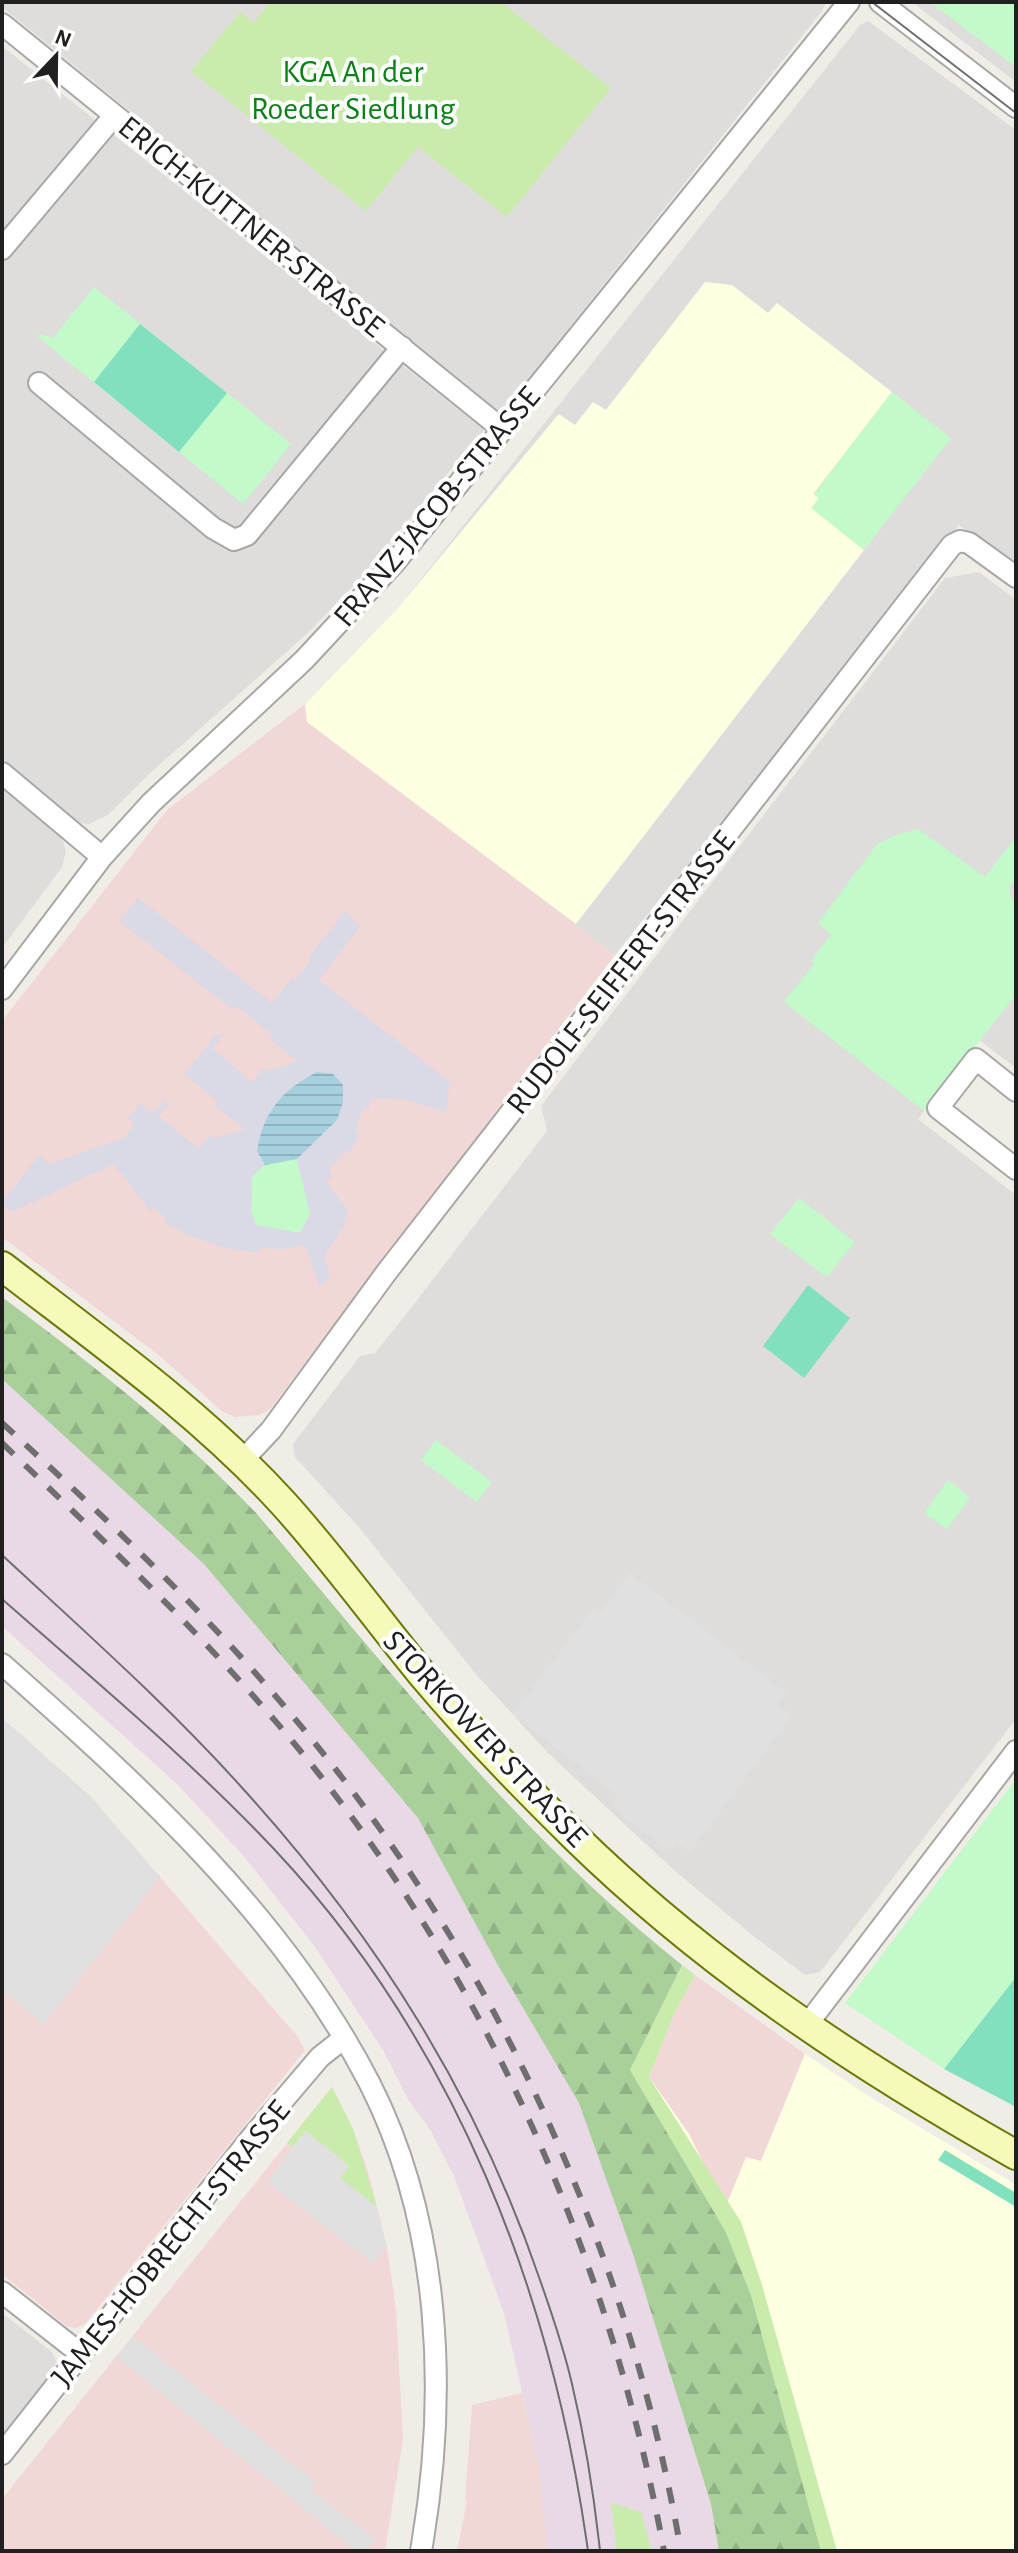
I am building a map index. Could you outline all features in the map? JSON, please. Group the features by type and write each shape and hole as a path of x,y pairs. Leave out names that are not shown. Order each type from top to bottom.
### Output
{"main road":[{"name":"STORKOWER STRASSE","path":"2,1266 166,1392 242,1461 318,1545 439,1694 523,1785 642,1899 806,2026 909,2094 1016,2155"}],"street":[{"name":"FRANZ-JACOB-STRASSE","path":"2,989 102,857 171,782 304,660 396,561 849,2"},
{"path":"880,2 1016,107"},
{"name":"ERICH-KUTTNER-STRASSE","path":"2,24 502,429"},
{"path":"2,249 114,116"},
{"path":"39,383 213,528 234,540 247,535 402,347"},
{"name":"RUDOLF-SEIFFERT-STRASSE","path":"242,1461 271,1430 396,1261 952,545 960,541 969,543 1016,577"},
{"path":"2,773 102,857"},
{"path":"1016,1091 976,1059 938,1108 1016,1169"},
{"path":"2,1664 149,1798 213,1865 288,1957 344,2038 370,2084 401,2160 422,2241 435,2335 435,2417 428,2512 421,2551"},
{"path":"806,2026 1016,1751"},
{"name":"JAMES-HOBRECHT-STRASSE","path":"2,2454 251,2138 320,2057 344,2038"},
{"path":"2,2292 81,2354"}],"shaded area":[{"path":"2,2 826,2 822,11 506,407 497,410 2,7"},
{"path":"912,2 1016,2 1016,82"},
{"path":"868,21 1016,130 1016,566 959,525 615,955 307,722 305,704 398,608 860,25"},
{"path":"2,46 484,430 353,586 310,631 149,774 108,815 89,824 69,818 2,758"},
{"path":"705,282 732,285 768,313 777,303 892,392 814,493 819,498 812,508 864,550 576,924 307,722 305,704 398,608 559,414 575,425 593,402 606,410"},
{"path":"979,572 1016,600 1016,1068 979,1040 918,1119 1016,1195 1016,1719 820,1972 805,1975 675,1871 548,1753 475,1673 358,1526 295,1457 293,1444 360,1356 375,1353 547,1131 541,1106 945,578"},
{"path":"305,704 307,722 615,955 270,1409 260,1415 235,1417 223,1412 160,1356 2,1237 2,1021 168,809"},
{"path":"2,786 62,839 66,851 62,867 2,948"},
{"path":"138,898 272,1003 292,978 295,980 345,911 360,927 319,980 450,1082 446,1112 407,1100 371,1098 369,1108 363,1108 355,1132 359,1134 355,1143 350,1152 346,1150 329,1170 333,1175 326,1181 348,1211 344,1227 324,1256 331,1278 319,1286 305,1245 276,1250 274,1247 259,1248 259,1252 251,1252 221,1247 193,1237 164,1222 166,1218 154,1208 150,1211 114,1164 12,1212 2,1203 39,1155 50,1164 125,1137 134,1124 128,1119 140,1103 153,1113 164,1100 169,1103 159,1116 199,1149 210,1135 214,1138 245,1130 215,1106 218,1101 184,1074 218,1033 222,1036 213,1049 252,1082 262,1068 266,1071 298,1062 269,1038 272,1034 237,1006 233,1010 119,921","holes":["337,1120 297,1159 310,1214 300,1233 256,1225 251,1211 252,1176 265,1165 257,1151"]},
{"path":"2,1329 423,1745 791,2551 548,2551 539,2466 504,2313 454,2176 431,2131 408,2099 383,2050 313,1944 242,1854 177,1784 2,1626"},
{"path":"630,1573 787,1693 778,1705 792,1716 690,1852 677,1842 669,1852 613,1808 618,1796 512,1714 593,1609 600,1613"},
{"path":"2,1718 91,1797 297,2036 305,2050 85,2324 76,2328 68,2327 2,2274"},
{"path":"2,1718 91,1797 160,1877 44,2024 2,1990"},
{"path":"695,1975 805,2054 761,2162 725,2209 689,2134 649,2077 674,2014"},
{"path":"805,2054 1016,2185 1016,2551 791,2551 649,2077 689,2134 725,2208 746,2157 761,2161"},
{"path":"332,2087 353,2129 369,2175 387,2247 396,2310 403,2439 385,2551 2,2551 2,2499"},
{"path":"305,2131 349,2166 340,2178 377,2207 387,2247 373,2263 267,2182"},
{"path":"2,2313 52,2352 56,2361 54,2373 2,2438"},
{"path":"133,2336 316,2482 311,2489 375,2539 366,2551 356,2551 116,2357"},
{"path":"522,2393 539,2466 548,2551 457,2551 467,2501 472,2405"}],"green space":[{"name":"KGA An der Roeder Siedlung","path":"270,2 501,2 611,88 507,217 418,147 366,211 191,71 240,12 254,23"},
{"path":"930,2 1016,2 1016,67"},
{"path":"94,287 291,444 243,504 38,337 41,334 53,338"},
{"path":"140,324 227,393 179,452 94,382"},
{"path":"892,392 951,438 864,550 811,508 819,499 814,494"},
{"path":"918,829 985,877 1016,837 1016,878 1009,888 1011,898 1016,902 1016,995 924,1111 784,1002 814,964 812,960 831,934 818,923 877,844"},
{"path":"297,1159 310,1214 300,1233 256,1225 251,1211 252,1176 265,1165"},
{"path":"799,1198 855,1242 827,1277 770,1234"},
{"path":"808,1285 850,1318 804,1378 763,1346"},
{"path":"2,1297 134,1400 228,1484 257,1514 407,1692 511,1807 622,1915 682,1965 630,2070 726,2232 751,2295 821,2551 719,2551 711,2504 633,2254 579,2103 499,1967 418,1818 204,1564 2,1379"},
{"path":"436,1440 492,1482 477,1502 421,1460"},
{"path":"948,1480 970,1498 947,1529 924,1513"},
{"path":"1016,1779 1016,1977 944,2069 845,2003"},
{"path":"682,1965 695,1975 674,2014 649,2077 741,2222 762,2285 837,2551 821,2551 751,2295 726,2232 630,2070"},
{"path":"1016,1977 1016,2107 944,2069"},
{"path":"332,2087 353,2129 377,2207 340,2178 349,2166 306,2131 292,2147 287,2143"},
{"path":"945,2150 1016,2193 1016,2207 938,2160"},
{"path":"611,2503 641,2512 652,2551 617,2551"}],"water":[{"path":"317,1072 333,1074 343,1085 343,1102 337,1120 297,1159 265,1165 257,1151 269,1114 294,1086"}],"tram line":[{"path":"872,2 1016,113"},
{"path":"2,1555 157,1700 245,1791 338,1903 418,2020 486,2146 515,2212 549,2306 581,2425 600,2551"},
{"path":"2,1599 175,1752 274,1849 338,1924 394,2004 443,2088 485,2175 521,2266 549,2359 572,2454 588,2551"}],"railway":[{"path":"2,1423 159,1572 270,1690 374,1821 438,1916 495,2014 546,2117 590,2222 627,2330 658,2440 681,2551"},
{"path":"2,1443 152,1588 259,1702 362,1831 424,1924 481,2022 530,2122 574,2226 610,2333 640,2441 664,2551"}]}
